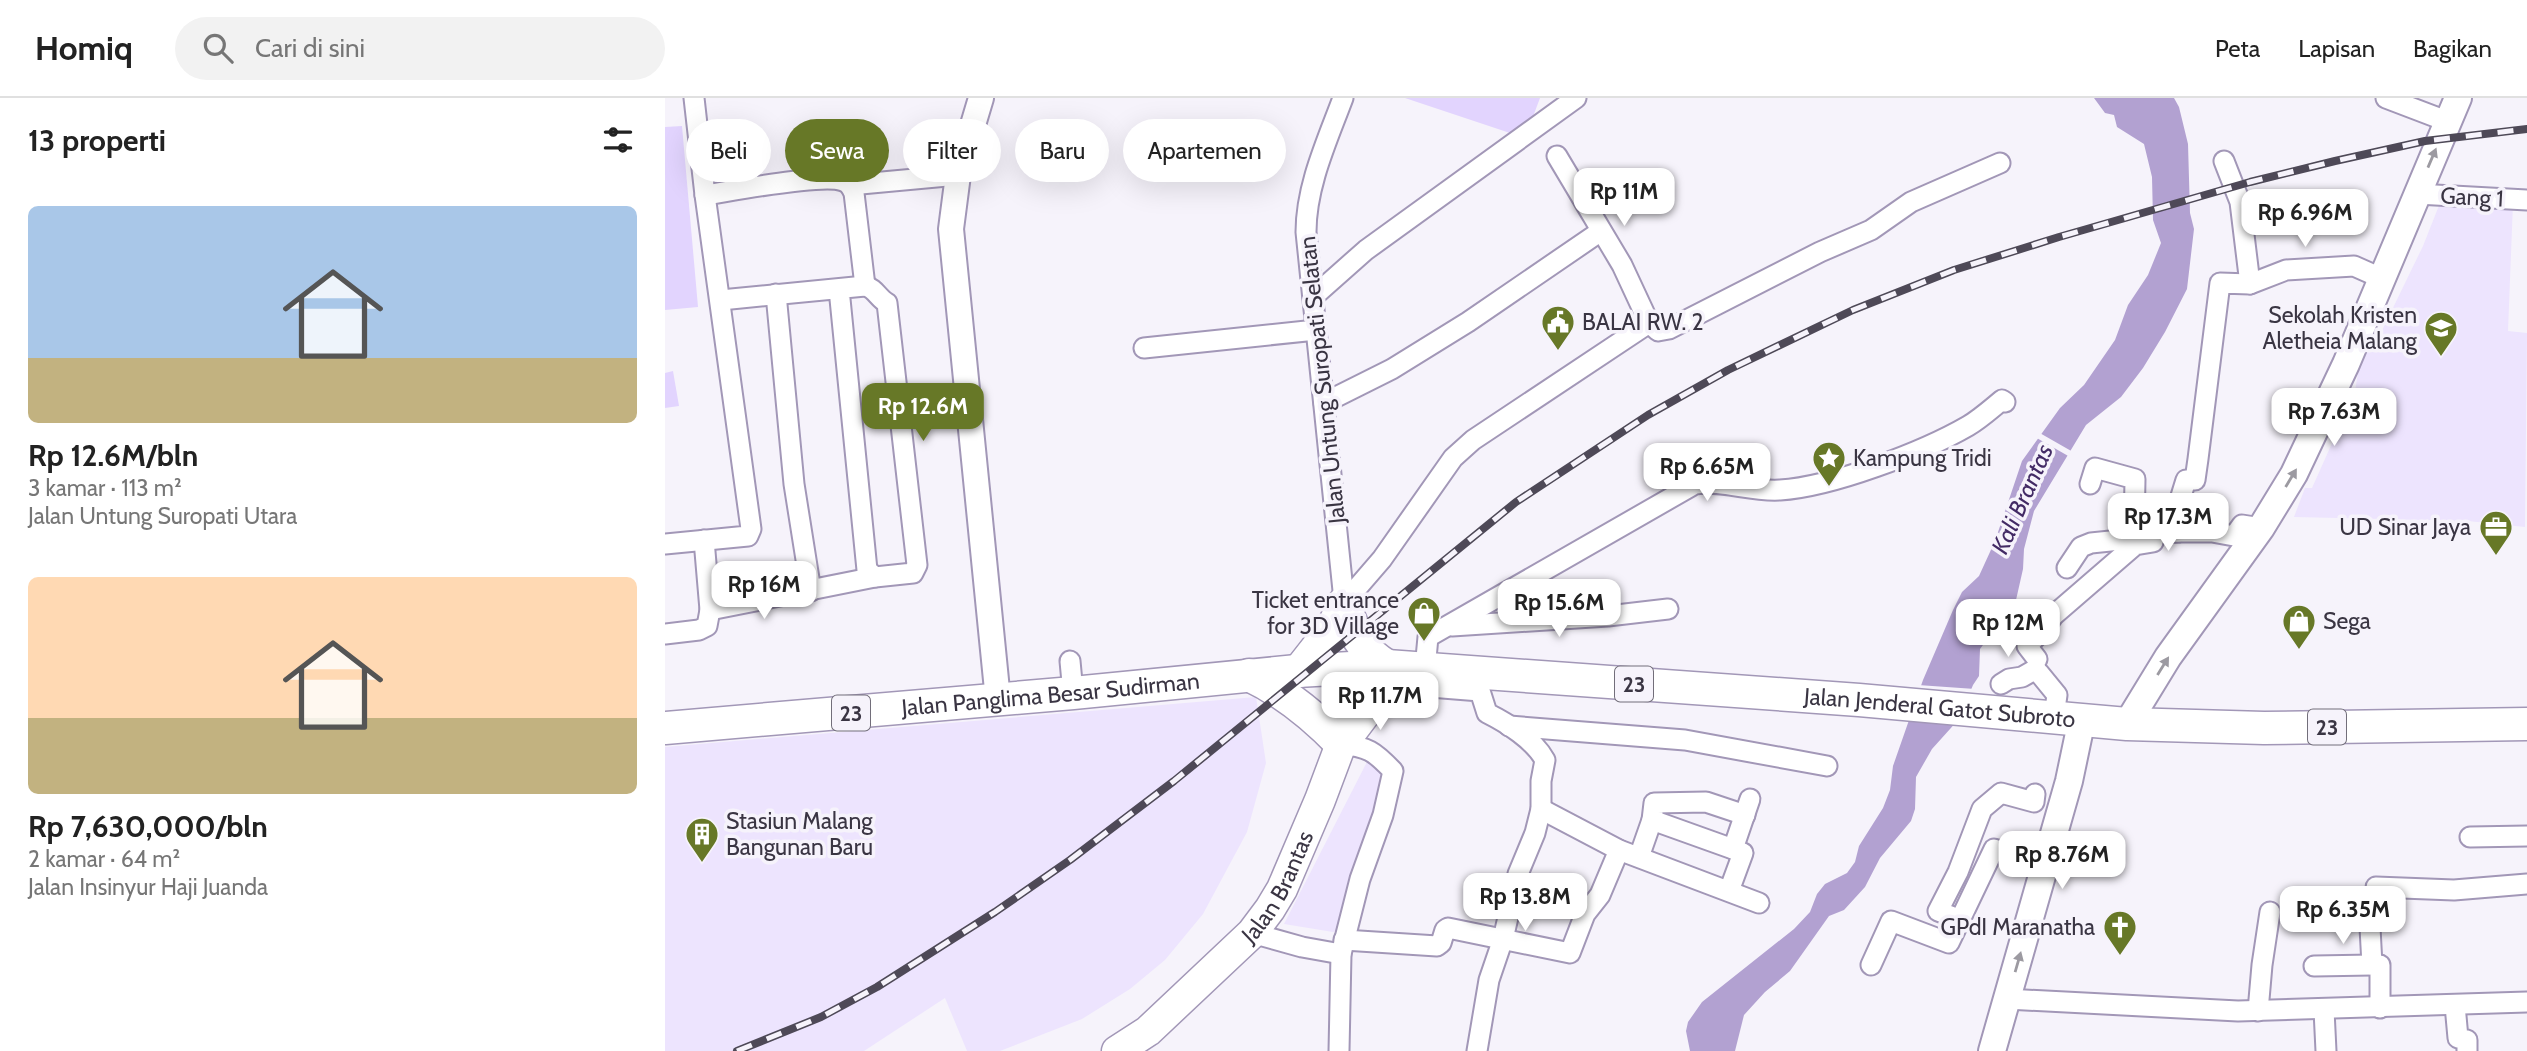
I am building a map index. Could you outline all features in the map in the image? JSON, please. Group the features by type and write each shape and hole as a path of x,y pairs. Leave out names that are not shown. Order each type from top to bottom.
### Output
{"highway":[{"path":"1249,675 1272,686 1303,708 1341,744 1375,699 1407,668 1373,658 1363,648 1344,603"},
{"path":"1299,671 1326,637 1344,603"},
{"name":"Jalan Jenderal Gatot Subroto","path":"1353,667 1407,668 1859,700 2127,724 2264,728 2527,724"},
{"name":"Jalan Panglima Besar Sudirman","path":"665,728 1353,667"}],"main road":[{"path":"2127,724 2168,657 2261,528 2294,474 2319,424 2453,110"},
{"name":"Jalan Brantas","path":"1117,1051 1148,1031 1252,933 1271,909 1320,800 1341,744 1353,667"},
{"path":"1992,1051 2071,772 2068,717"}],"street":[{"path":"665,544 748,536 751,528 694,98"},
{"path":"975,119 981,98"},
{"name":"Jalan Untung Suropati Selatan","path":"1343,98 1306,213 1344,603 1353,667"},
{"path":"1313,297 1366,250 1576,98"},
{"path":"2386,98 2453,110"},
{"path":"1557,156 1622,265 1649,323 1658,331 1669,329 1821,252 1871,230 1911,202 2000,163"},
{"path":"2224,161 2240,202 2250,284"},
{"path":"705,195 821,179 843,180 850,185 853,193 865,286"},
{"path":"850,185 903,180"},
{"path":"957,182 951,229 952,255 997,604 998,700"},
{"name":"Gang 1","path":"2417,194 2527,200"},
{"path":"1324,403 1403,362 1601,231"},
{"path":"2068,717 2027,646 2054,615 2136,545 2151,543 2170,533 2186,480 2195,480 2220,283 2250,284 2286,270 2354,266 2381,278"},
{"path":"710,610 875,577 913,573 917,565 887,303 878,297 871,287 865,286 721,300"},
{"path":"839,289 867,570 875,577"},
{"path":"776,294 794,484 811,591"},
{"path":"1344,603 1383,559 1453,458 1560,380 1649,323"},
{"path":"1144,348 1316,330"},
{"path":"1407,668 1428,637 1695,484 1710,482 1752,490 1781,490 1818,484 1873,467 1926,445 1966,427 2002,400 2005,402"},
{"path":"2090,484 2095,468 2135,479 2134,535"},
{"path":"2067,568 2081,547 2091,543 2120,540 2134,535 2170,533 2212,532 2234,536 2242,525 2261,528"},
{"path":"665,634 699,630 707,626 710,610 704,540"},
{"path":"1447,626 1608,616 1668,609"},
{"path":"1070,661 1073,693"},
{"path":"2001,684 2009,679 2022,677 2037,667"},
{"path":"1375,699 1405,703 1430,688 1480,691 1487,713 1509,726 1538,750 1545,760 1541,781 1541,809 1535,833 1518,874 1503,939 1489,980 1477,1051"},
{"path":"1509,726 1685,740 1827,766"},
{"path":"1339,1051 1343,947 1360,879 1383,815 1393,771 1375,752 1364,747 1341,744"},
{"path":"1961,920 1938,911 1958,872 1982,809 2001,793 2034,802 2035,794"},
{"path":"1639,857 1652,820 1654,803 1706,802 1747,807 1733,849"},
{"path":"1541,809 1619,850 1759,903"},
{"path":"1652,820 1743,853 1729,891"},
{"path":"2470,837 2527,836"},
{"path":"1871,965 1891,921 1949,943 1994,849 2045,864"},
{"path":"1252,933 1302,947 1437,946 1448,928 1570,953 1585,914 1600,895 1619,850"},
{"path":"2372,965 2369,909 2377,909 2376,887 2454,890 2527,884"},
{"path":"2258,1011 2270,912"},
{"path":"2315,966 2380,965 2380,1008"},
{"path":"2007,999 2166,1009 2258,1011 2527,1002"},
{"path":"2455,1005 2458,1038 2467,1040 2467,1051"},
{"path":"2324,1010 2326,1051"}],"shaded area":[{"path":"1405,98 1540,98 1525,138"},
{"path":"682,126 698,307 665,310 665,127"},
{"name":"Sekolah Kristen Aletheia Malang","path":"2440,203 2513,203 2508,331 2527,333 2525,527 2468,521 2294,517 2305,488 2312,488 2333,441 2329,439 2339,409 2352,412 2358,372 2351,369 2362,345 2374,347 2423,246"},
{"path":"673,371 679,406 665,408 665,373"},
{"path":"1256,697 1266,763 1247,832 1203,914 1165,960 1130,989 1082,1019 1000,1051 967,1051 945,998 864,1051 665,1051 665,747"},
{"path":"1369,758 1380,766 1386,779 1339,930 1333,932 1284,924"}],"water":[{"name":"Kali Brantas","path":"2094,98 2174,98 2179,107 2188,144 2190,213 2194,229 2187,289 2143,368 2121,397 2086,425 2034,511 2024,549 2023,569 2016,600 1980,649 1979,676 1959,719 1932,749 1916,777 1915,809 1911,821 1880,858 1865,887 1844,910 1829,916 1790,971 1765,992 1744,1015 1735,1051 1690,1051 1686,1031 1688,1022 1702,1002 1794,929 1810,912 1817,894 1825,884 1847,873 1855,862 1859,846 1883,808 1890,790 1893,766 1923,680 1962,592 1979,576 1995,541 2022,461 2060,408 2084,385 2115,340 2128,305 2148,275 2161,243 2153,220 2152,177 2144,144 2117,127 2114,115 2105,113"}],"pier":[{"path":"2038,432 2073,452 2070,457 2035,437"},
{"path":"1918,685 1975,689 1959,725 1905,721"}],"railway":[{"path":"737,1051 821,1017 877,987 995,912 1070,860 1174,781 1516,502 1648,415 1728,370 1853,310 1954,270 2059,237 2250,182 2335,161 2425,141 2527,129"}],"place":[{"name":"BALAI RW. 2","path":"1558,352"},
{"name":"Sekolah Kristen Aletheia Malang","path":"2441,358"},
{"name":"Kampung Tridi","path":"1829,488"},
{"name":"UD Sinar Jaya","path":"2496,557"},
{"name":"Ticket entrance for 3D Village","path":"1424,643"},
{"name":"Sega","path":"2299,651"},
{"name":"Stasiun Malang Bangunan Baru","path":"702,864"},
{"name":"GPdI Maranatha","path":"2120,957"}]}
